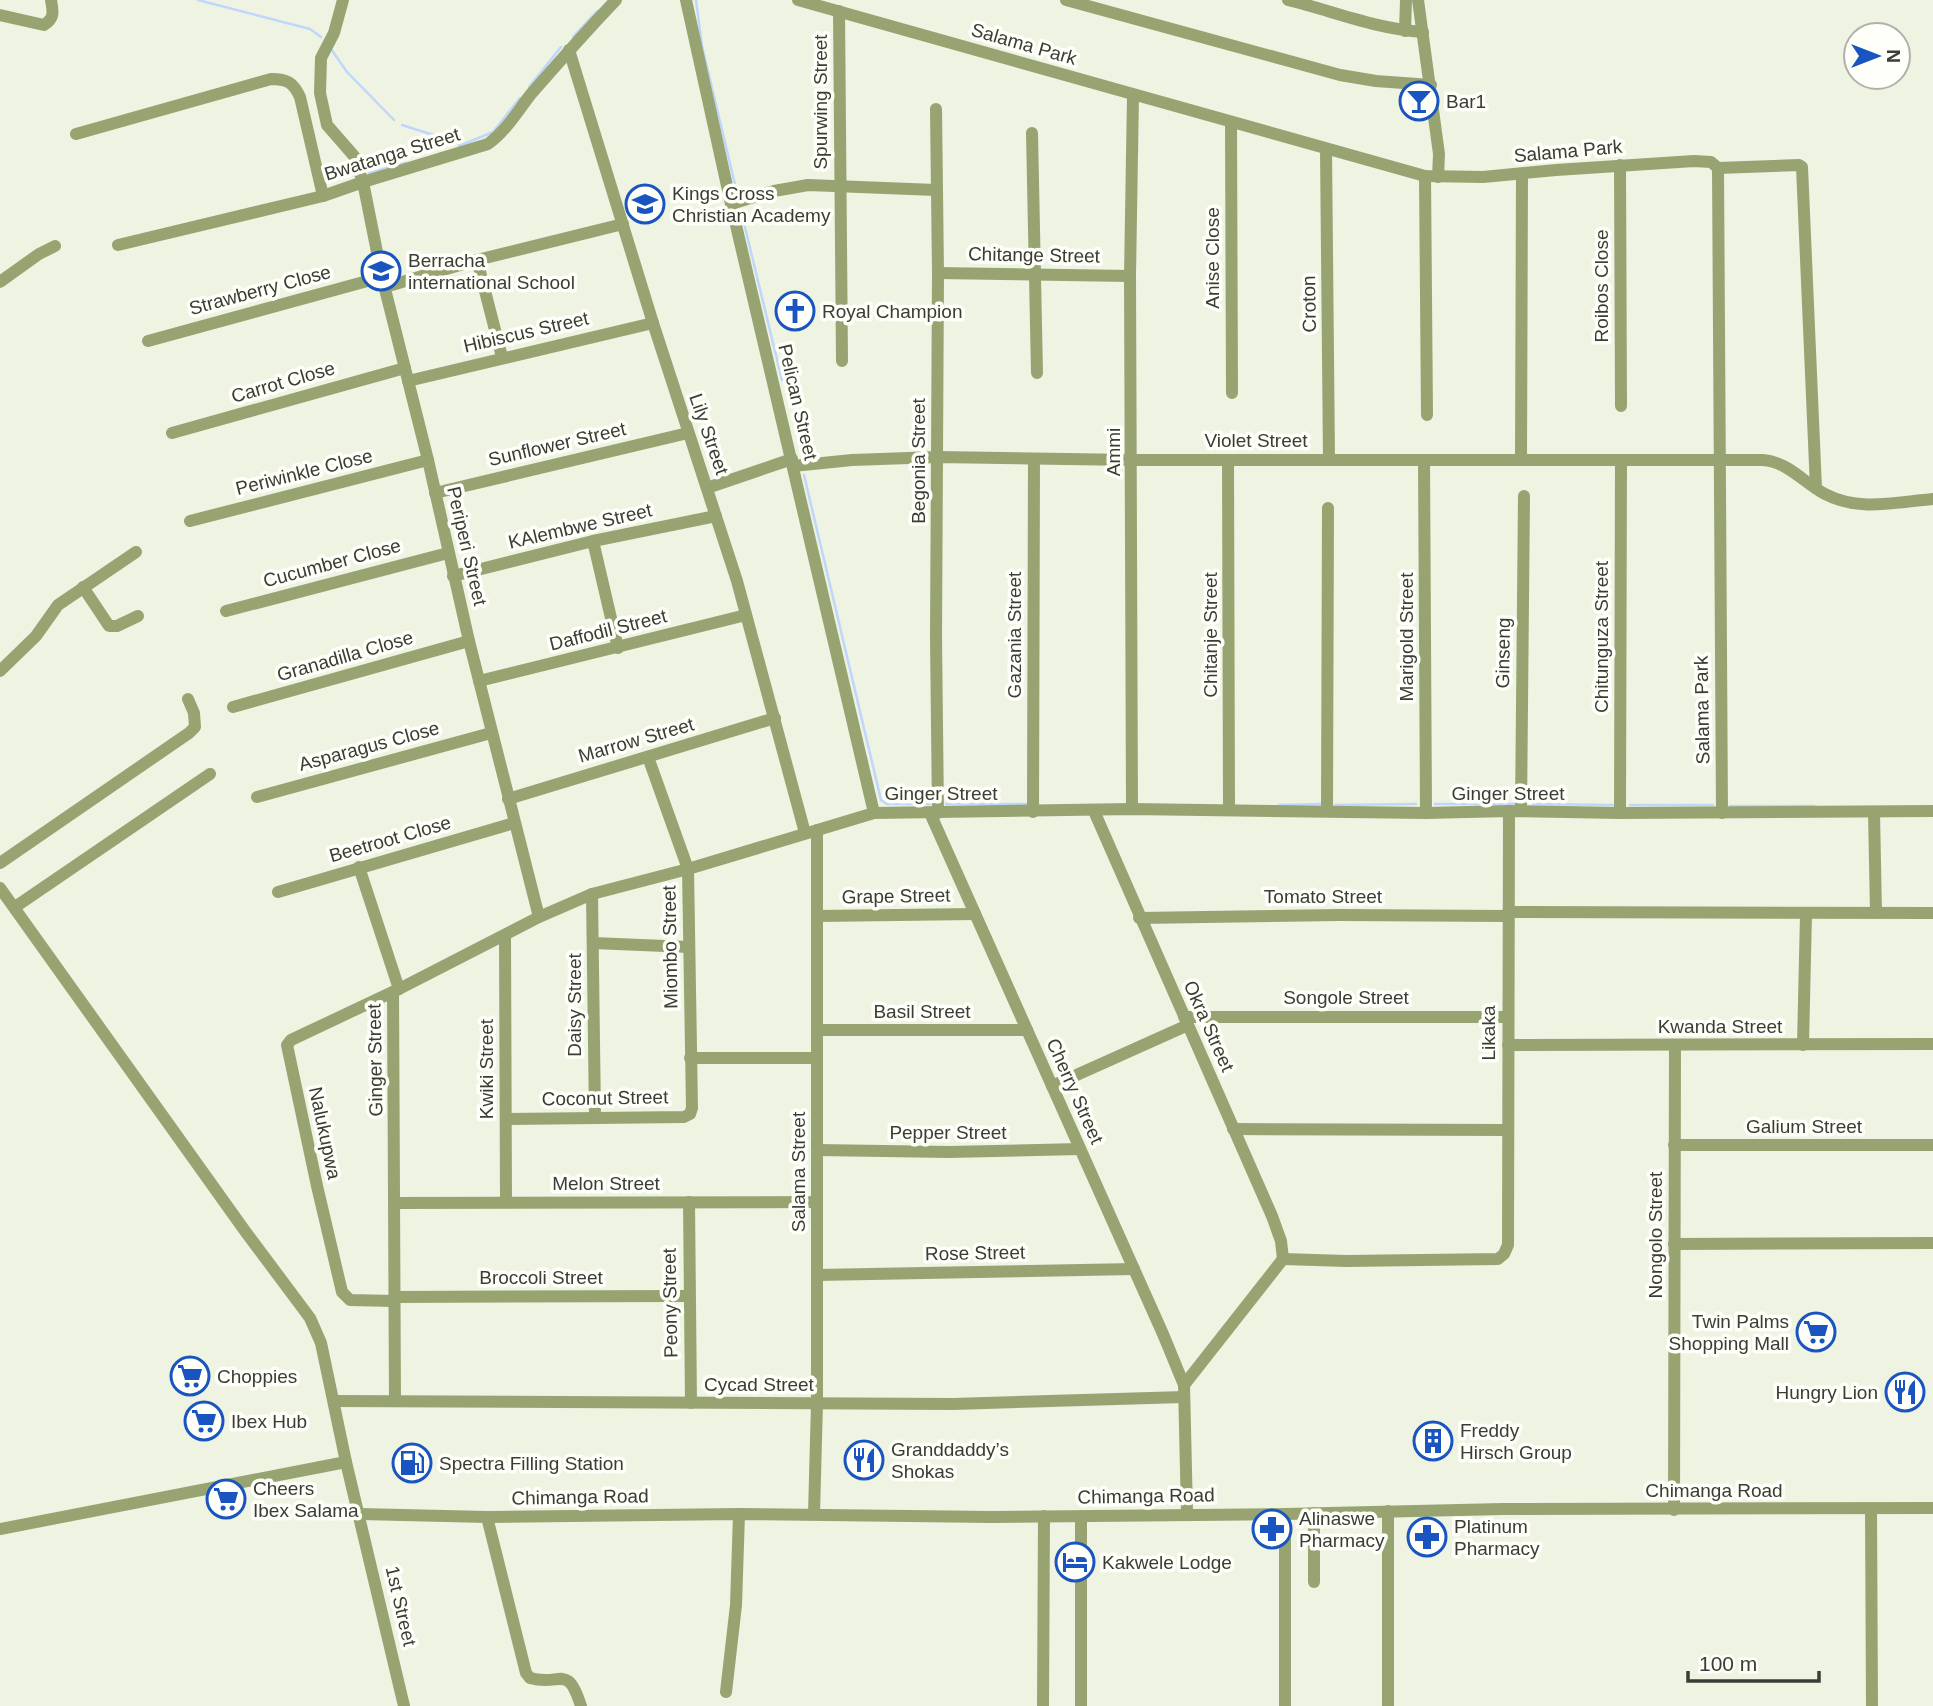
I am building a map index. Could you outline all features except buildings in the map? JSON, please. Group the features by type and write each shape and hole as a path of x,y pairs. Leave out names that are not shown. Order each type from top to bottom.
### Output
{"street":[{"path":"0,15 44,25 51,21 54,14 51,0"},
{"name":"Periperi Street","path":"343,0 334,33 321,58 320,93 327,125 338,141 354,156 363,181 383,282 428,460 453,576 539,917"},
{"name":"Bwatanga Street","path":"118,245 323,196 363,181 488,144 501,135 569,50 617,0"},
{"name":"Pelican Street","path":"686,0 731,204 874,813"},
{"name":"Salama Park","path":"798,0 1432,177 1483,177 1694,161 1711,162 1718,168 1722,813"},
{"path":"1066,0 1340,75 1431,85"},
{"path":"1288,0 1405,31 1423,32"},
{"path":"1405,31 1406,0"},
{"path":"1418,0 1439,154 1432,177 1427,415"},
{"name":"Spurwing Street","path":"839,11 842,361"},
{"name":"Lily Street","path":"569,50 653,323 737,581 775,718 811,831"},
{"path":"76,134 271,79 284,79 293,84 300,97 323,196"},
{"name":"Ammi","path":"1132,809 1130,276 1133,95"},
{"name":"Begonia Street","path":"934,813 938,273 936,109"},
{"name":"Anise Close","path":"1231,122 1232,393"},
{"path":"1032,133 1037,373"},
{"name":"Croton","path":"1326,149 1329,460"},
{"name":"Roibos Close","path":"1620,165 1621,406"},
{"path":"1718,168 1802,167 1816,488"},
{"path":"1521,460 1522,174"},
{"path":"731,204 774,191 808,185 936,191"},
{"name":"Strawberry Close","path":"148,341 623,224"},
{"path":"0,282 55,246"},
{"path":"477,260 502,357"},
{"name":"Chitange Street","path":"938,273 1130,276"},
{"name":"Hibiscus Street","path":"406,374 502,357 653,323"},
{"name":"Carrot Close","path":"172,433 406,374"},
{"name":"Sunflower Street","path":"435,493 688,433"},
{"name":"Violet Street","path":"707,488 792,463 937,457 1132,460 1718,460 1776,461 1816,488 1842,501 1861,505 1933,499"},
{"name":"Gazania Street","path":"1033,811 1034,459"},
{"name":"Periwinkle Close","path":"190,521 428,460"},
{"name":"Chitanje Street","path":"1228,460 1229,810"},
{"name":"Marigold Street","path":"1424,460 1426,813"},
{"name":"Chitunguza Street","path":"1620,813 1621,460"},
{"name":"Ginseng","path":"1515,811 1524,496"},
{"path":"1327,811 1328,508"},
{"name":"KAlembwe Street","path":"453,576 593,541 716,516"},
{"path":"593,541 618,648"},
{"path":"0,671 36,636 58,605 136,552"},
{"name":"Cucumber Close","path":"226,611 448,553"},
{"path":"83,587 109,626 117,626 138,616"},
{"name":"Daffodil Street","path":"479,681 746,615"},
{"name":"Granadilla Close","path":"233,707 469,641"},
{"path":"0,863 190,733 195,727 194,713 188,699"},
{"name":"Marrow Street","path":"508,799 775,718"},
{"name":"Asparagus Close","path":"257,797 491,733"},
{"name":"Miombo Street","path":"648,757 688,869 690,1058"},
{"path":"15,906 210,774"},
{"name":"Ginger Street","path":"395,1401 396,990 539,917 592,894 688,869 874,813 1132,809 1426,813 1933,811"},
{"name":"Okra Street","path":"1094,811 1272,1216 1281,1241 1283,1259"},
{"name":"Likaka","path":"1283,1259 1498,1259 1504,1254 1508,1245 1508,914 1515,811"},
{"path":"1874,811 1876,913"},
{"name":"Cherry Street","path":"934,813 975,914 1134,1269 1184,1391"},
{"name":"Beetroot Close","path":"278,892 514,823"},
{"name":"Salama Street","path":"811,831 818,916 817,1403 814,1514"},
{"path":"359,867 396,990"},
{"name":"1st Street","path":"0,888 310,1318 321,1343 346,1462 404,1706"},
{"name":"Daisy Street","path":"592,894 595,1116"},
{"name":"Tomato Street","path":"1139,918 1933,913"},
{"name":"Grape Street","path":"818,916 975,914"},
{"path":"1804,1045 1806,914"},
{"name":"Kwiki Street","path":"505,936 506,1202"},
{"path":"593,943 689,947"},
{"name":"Nalukupwa","path":"394,1299 350,1300 342,1292 287,1050 292,1040 396,990"},
{"name":"Songole Street","path":"1186,1021 1508,1017"},
{"path":"1052,1086 1186,1021"},
{"name":"Basil Street","path":"817,1030 1027,1030"},
{"name":"Kwanda Street","path":"1508,1045 1933,1044"},
{"name":"Nongolo Street","path":"1674,1510 1675,1045"},
{"path":"690,1058 817,1058"},
{"name":"Coconut Street","path":"506,1119 684,1116 690,1114 692,1108 690,1058"},
{"path":"1233,1129 1507,1130"},
{"name":"Galium Street","path":"1674,1145 1933,1144"},
{"name":"Pepper Street","path":"817,1150 949,1152 1080,1149"},
{"name":"Peony Street","path":"689,1202 691,1403"},
{"name":"Melon Street","path":"396,1203 817,1202"},
{"path":"1674,1244 1933,1243"},
{"path":"1187,1513 1184,1391 1283,1259"},
{"name":"Rose Street","path":"817,1275 1134,1269"},
{"name":"Broccoli Street","path":"394,1299 689,1296"},
{"name":"Cycad Street","path":"334,1401 953,1404 1184,1391"},
{"path":"0,1529 346,1462"},
{"name":"Chimanga Road","path":"360,1514 487,1517 739,1514 1081,1516 1563,1508 1933,1508"},
{"path":"1871,1509 1872,1706"},
{"path":"1388,1511 1388,1706"},
{"path":"1314,1513 1314,1582"},
{"path":"726,1692 736,1605 739,1514"},
{"path":"1285,1514 1285,1706"},
{"path":"1043,1706 1044,1516"},
{"path":"1081,1516 1081,1706"},
{"path":"487,1517 526,1673 536,1680 569,1680 576,1689 581,1706"}],"waterway":[{"path":"198,0 310,29 321,37"},
{"path":"696,0 702,46 738,197"},
{"path":"573,37 597,11"},
{"path":"529,87 561,47"},
{"path":"331,49 347,72 394,120"},
{"path":"459,146 493,132 520,98"},
{"path":"402,125 462,144"},
{"path":"369,173 406,163"},
{"path":"742,215 782,380"},
{"path":"804,475 881,800 887,804 930,804"},
{"path":"946,804 1028,804"},
{"path":"1279,805 1321,804"},
{"path":"1335,805 1416,804"},
{"path":"1435,804 1515,804"},
{"path":"1533,804 1613,805"},
{"path":"1630,805 1713,805"},
{"path":"1730,806 1814,806"}],"place":[{"name":"Bar1","path":"1419,101"},
{"name":"Kings Cross Christian Academy","path":"645,204"},
{"name":"Berracha international School","path":"381,271"},
{"name":"Royal Champion","path":"795,311"},
{"name":"Twin Palms Shopping Mall","path":"1816,1332"},
{"name":"Choppies","path":"190,1376"},
{"name":"Hungry Lion","path":"1905,1392"},
{"name":"Ibex Hub","path":"204,1421"},
{"name":"Freddy Hirsch Group","path":"1433,1441"},
{"name":"Granddaddy’s Shokas","path":"864,1460"},
{"name":"Spectra Filling Station","path":"412,1463"},
{"name":"Cheers Ibex Salama","path":"226,1499"},
{"name":"Alinaswe Pharmacy","path":"1272,1529"},
{"name":"Platinum Pharmacy","path":"1427,1537"},
{"name":"Kakwele Lodge","path":"1075,1562"}]}
